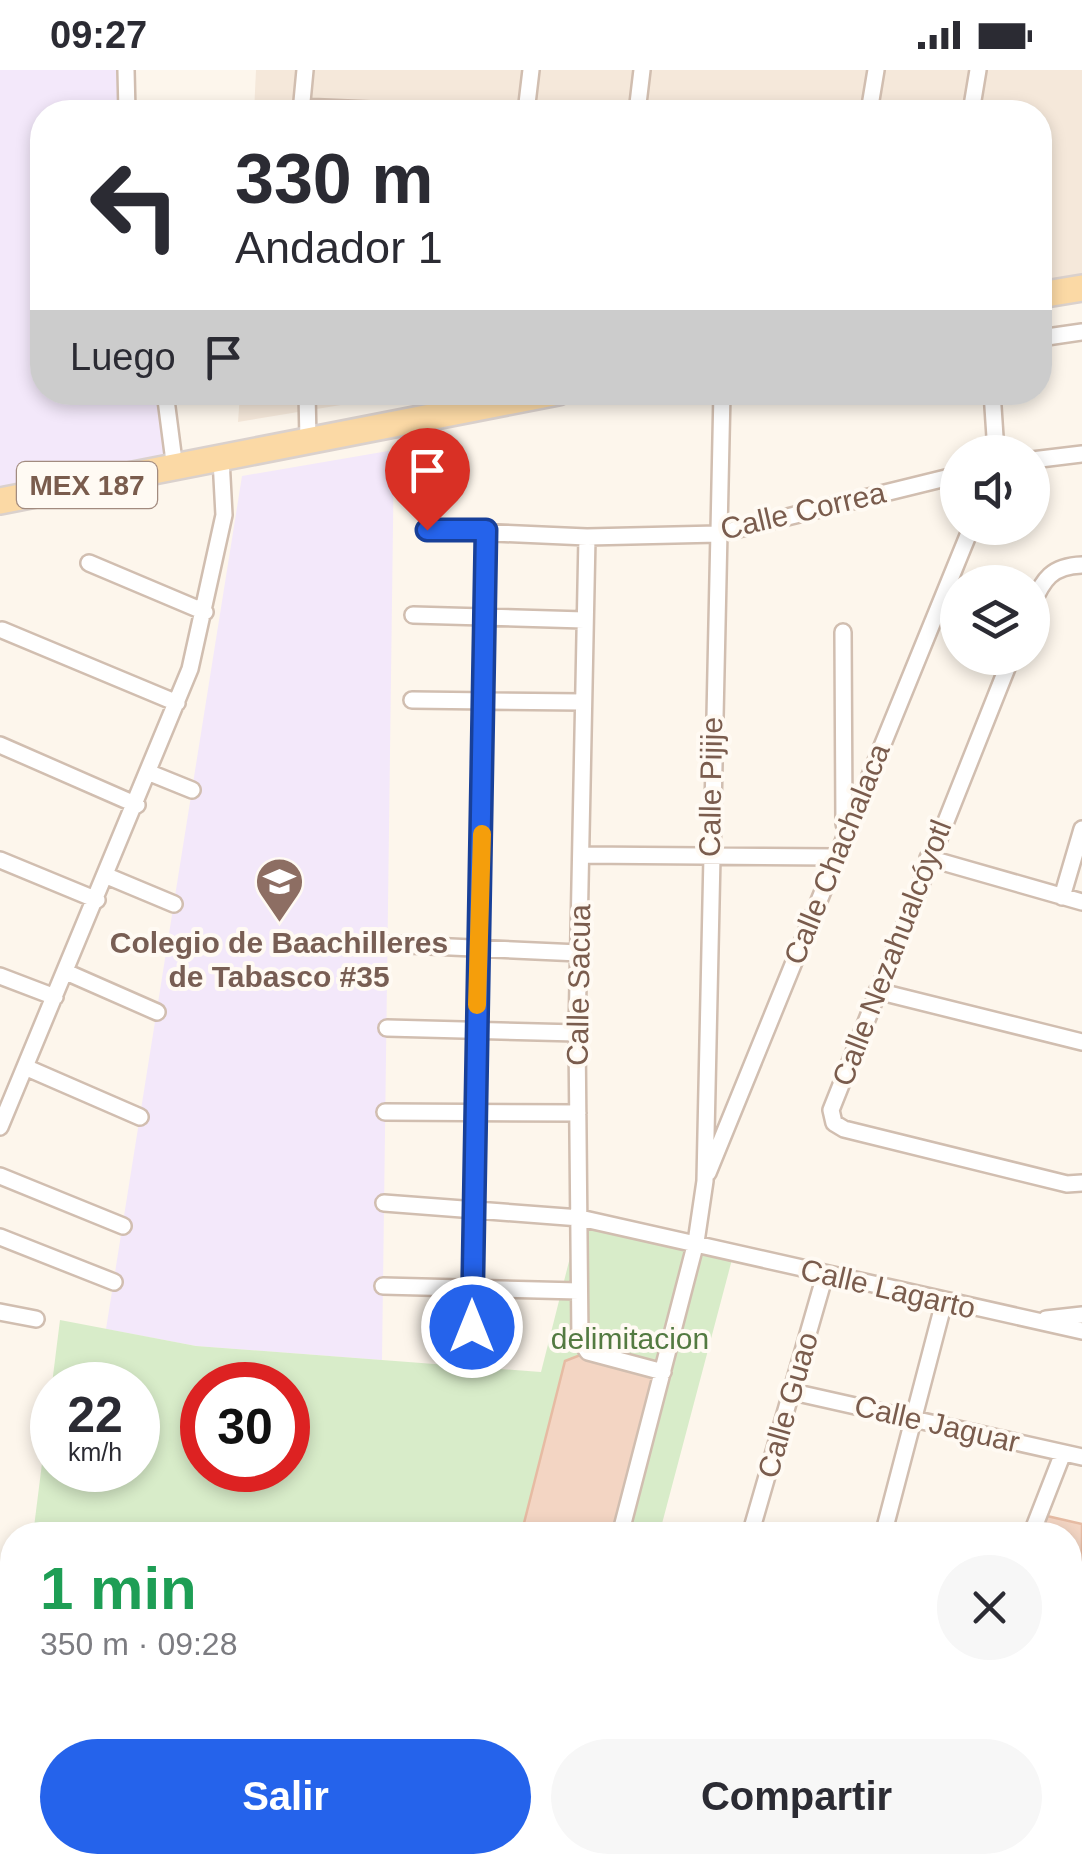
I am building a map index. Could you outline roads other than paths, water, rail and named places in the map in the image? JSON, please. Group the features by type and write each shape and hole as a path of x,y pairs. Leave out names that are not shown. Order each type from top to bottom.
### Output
{"main road":[{"path":"1052,293 1082,288"},
{"name":"MEX 187","path":"0,502 475,405"}],"street":[{"path":"126,70 127,100"},
{"path":"302,100 305,70"},
{"path":"527,100 531,70"},
{"path":"638,100 642,70"},
{"path":"871,100 876,70"},
{"path":"973,100 978,70"},
{"path":"1052,336 1082,332"},
{"path":"167,405 175,469"},
{"path":"307,405 308,441"},
{"name":"Calle Pijije","path":"705,1181 722,405"},
{"path":"993,405 995,435"},
{"path":"1050,458 1082,454"},
{"path":"0,1127 7,1090 25,1067 177,703 206,612 224,515 220,459"},
{"name":"Calle Correa","path":"427,530 587,537 718,534 940,479"},
{"path":"472,1367 486,530"},
{"name":"Calle Sacua","path":"587,537 577,1032 583,1347 662,1372"},
{"name":"Calle Chachalaca","path":"705,1181 964,545"},
{"path":"89,564 206,612"},
{"path":"1050,575 1061,566 1082,566"},
{"path":"414,615 584,620"},
{"path":"2,630 177,703"},
{"path":"843,632 844,833"},
{"name":"Calle Nezahualcóyotl","path":"1004,675 831,1110 834,1123 844,1130 1066,1184 1082,1183"},
{"path":"412,700 582,702"},
{"path":"0,745 137,806"},
{"path":"150,773 192,790"},
{"path":"1062,897 1082,829"},
{"path":"581,855 836,857"},
{"path":"928,858 1082,902"},
{"path":"0,860 97,900"},
{"path":"107,876 174,904"},
{"path":"387,944 579,953"},
{"path":"66,972 157,1012"},
{"path":"0,976 55,997"},
{"path":"877,991 1082,1042"},
{"path":"387,1028 577,1032"},
{"path":"25,1067 140,1116"},
{"path":"385,1112 578,1113"},
{"path":"0,1176 123,1226"},
{"path":"623,1522 696,1242 705,1181"},
{"name":"Calle Lagarto","path":"384,1203 580,1218 1082,1331"},
{"path":"0,1237 114,1282"},
{"name":"Calle Guao","path":"754,1522 825,1276"},
{"path":"382,1286 579,1291"},
{"path":"888,1522 944,1302"},
{"path":"0,1313 36,1320"},
{"path":"1032,1320 1082,1316"},
{"name":"Calle Jaguar","path":"793,1392 1082,1457"},
{"path":"1036,1522 1063,1453"}],"place":[{"name":"Colegio de Baachilleres de Tabasco #35","path":"279,924"}],"park label":[{"name":"delimitacion","path":"630,1339"}]}
